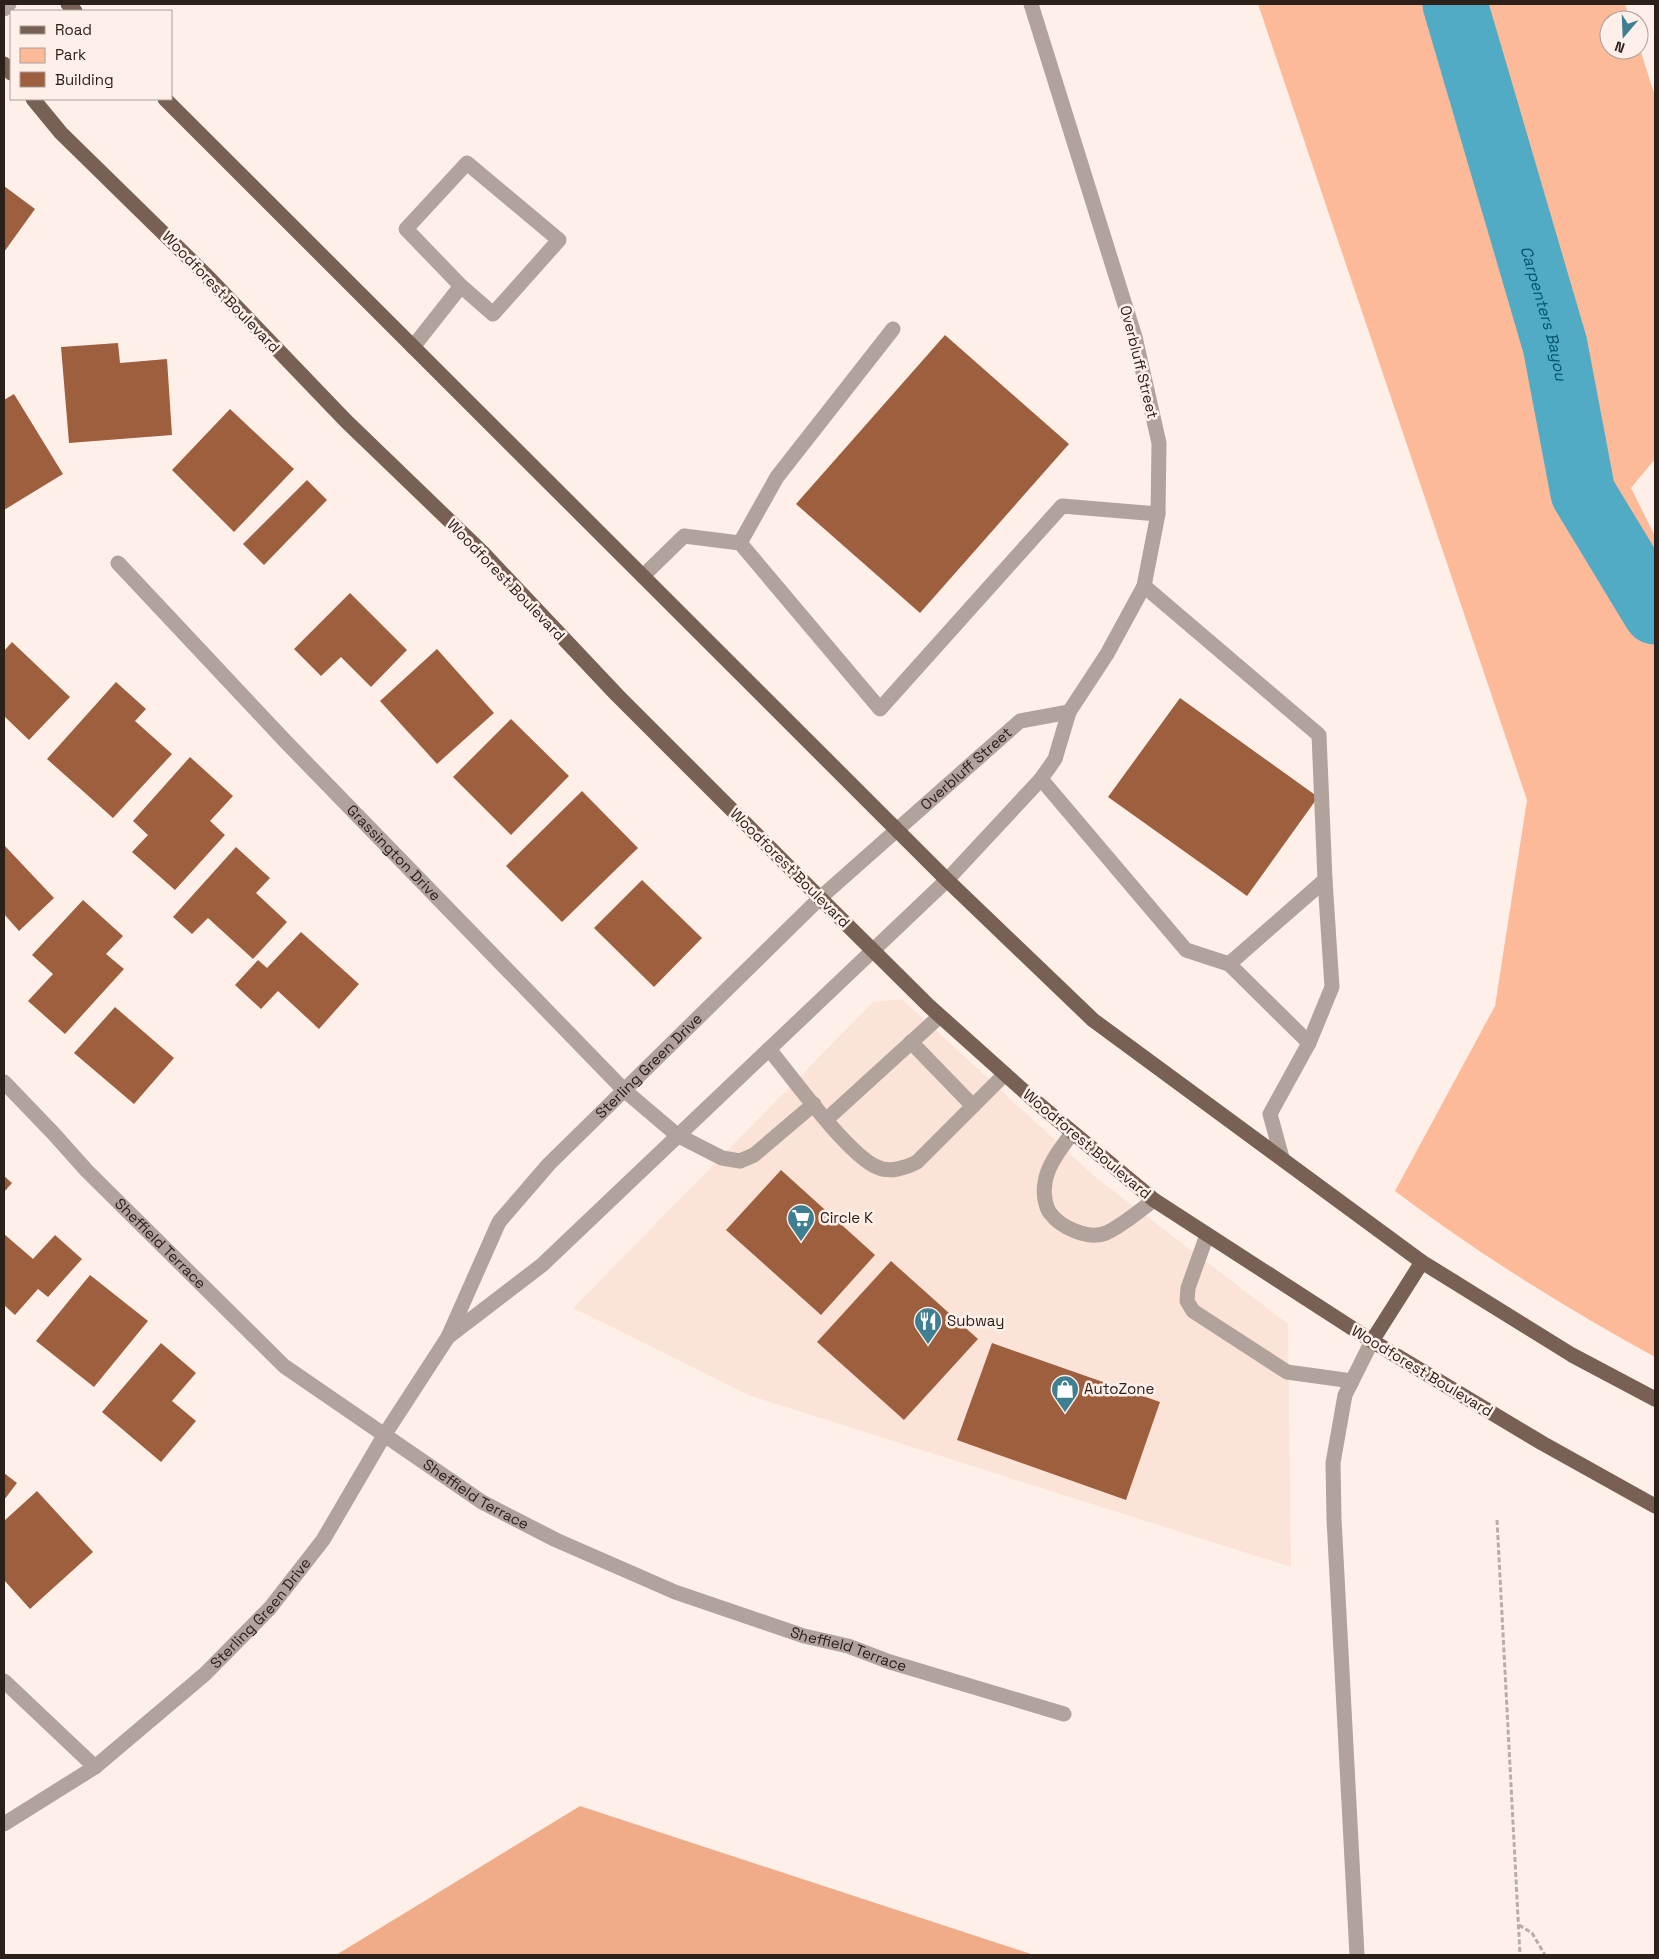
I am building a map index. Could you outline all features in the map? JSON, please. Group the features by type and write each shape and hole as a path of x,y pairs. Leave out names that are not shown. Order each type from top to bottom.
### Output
{"main road":[{"name":"Woodforest Boulevard","path":"34,100 62,133 205,274 346,421 483,553 617,695 820,898 940,1016 1072,1133 1154,1200 1372,1341 1542,1444 1655,1506"},
{"path":"166,100 947,880 1093,1020 1422,1262 1572,1354 1655,1399"},
{"path":"1372,1341 1422,1262"}],"street":[{"path":"4,9 8,4"},
{"name":"Overbluff Street","path":"947,880 1041,779 1055,758 1069,712 1107,654 1144,586 1158,514 1160,443 1135,337 1031,4"},
{"path":"467,163 560,240 493,314 461,286 406,229 467,163"},
{"path":"413,347 461,286"},
{"path":"740,543 777,477 893,329"},
{"path":"643,576 684,536 740,543 880,709 1062,506 1158,514"},
{"name":"Grassington Drive","path":"118,562 286,742 624,1090 677,1135 722,1158 740,1161 754,1155 814,1104"},
{"path":"1144,586 1319,735 1332,987 1309,1043 1270,1114 1282,1158"},
{"name":"Overbluff Street","path":"896,829 1020,721 1069,712"},
{"path":"1041,779 1186,950 1229,964 1309,1043"},
{"name":"Sterling Green Drive","path":"4,1824 95,1767 205,1674 270,1608 323,1540 385,1434 448,1337 499,1222 549,1164 820,898 896,829"},
{"name":"Sterling Green Drive","path":"448,1337 542,1265 872,949 947,880"},
{"path":"1229,964 1325,880"},
{"path":"827,1119 940,1016"},
{"path":"911,1042 973,1106"},
{"path":"768,1049 827,1119 865,1160 878,1168 892,1170 908,1167 917,1162 1005,1074"},
{"name":"Sheffield Terrace","path":"4,1082 54,1133 87,1171 284,1366 482,1502 556,1540 675,1592 804,1636 848,1646 890,1662 1064,1714"},
{"path":"1072,1133 1056,1156 1045,1183 1045,1201 1050,1213 1071,1230 1094,1236 1106,1233 1154,1200"},
{"path":"1207,1235 1188,1288 1187,1301 1193,1311 1287,1372 1352,1381"},
{"path":"1357,1955 1334,1519 1333,1464 1345,1395 1372,1341"},
{"path":"4,1681 95,1767"}],"path":[{"path":"1497,1520 1520,1955"},
{"path":"1519,1924 1532,1933 1545,1955"}],"shaded area":[{"path":"902,999 1094,1176 1288,1324 1291,1567 751,1396 573,1308 873,1002"},
{"path":"580,1806 1034,1955 336,1955"}],"green space":[{"path":"1258,4 1625,4 1627,10 1599,10 1599,60 1643,60 1655,96 1655,459 1631,488 1655,536 1655,1357 1522,1279 1395,1191 1495,1006 1527,800"}],"building":[{"path":"4,186 35,209 4,252"},
{"path":"945,335 1069,444 920,613 796,504"},
{"path":"118,343 120,363 167,359 172,435 69,443 61,347"},
{"path":"14,394 63,474 4,510 4,400"},
{"path":"230,409 294,469 234,532 172,470"},
{"path":"307,480 327,500 264,565 243,544"},
{"path":"350,593 407,650 371,687 341,657 321,676 294,649"},
{"path":"12,642 70,697 29,740 4,716 4,651"},
{"path":"437,649 494,713 437,764 380,701"},
{"path":"116,682 146,709 135,721 172,754 113,818 47,759"},
{"path":"1180,698 1318,797 1247,896 1108,797"},
{"path":"511,719 569,776 511,835 453,777"},
{"path":"190,757 233,796 210,821 225,835 175,890 132,852 148,835 133,821"},
{"path":"582,791 638,848 562,922 506,866"},
{"path":"4,845 54,898 19,931 4,914"},
{"path":"236,847 270,878 256,893 287,922 253,959 208,918 192,934 173,917"},
{"path":"642,880 702,938 654,987 594,928"},
{"path":"83,900 123,936 106,954 124,969 65,1034 28,1001 53,974 32,955"},
{"path":"301,932 359,984 319,1029 278,991 261,1009 235,985 258,960 267,968"},
{"path":"115,1007 174,1058 134,1104 74,1053"},
{"name":"Circle K","path":"781,1170 875,1255 821,1315 726,1230"},
{"path":"4,1176 12,1183 4,1192"},
{"path":"4,1234 33,1259 55,1235 82,1259 48,1297 38,1289 15,1315 4,1305"},
{"path":"891,1261 978,1339 904,1420 817,1342"},
{"path":"90,1275 148,1321 94,1387 36,1341"},
{"path":"161,1343 196,1373 172,1401 196,1421 161,1462 102,1412"},
{"path":"992,1343 1160,1402 1126,1500 957,1440"},
{"path":"4,1473 17,1483 4,1500"},
{"path":"37,1491 93,1552 30,1609 4,1580 4,1521"}],"waterway":[{"name":"Carpenters Bayou","path":"1455,4 1555,345 1583,493 1655,612"},
{"path":"1642,590 1655,594"}],"place":[{"name":"Circle K","path":"801,1242"},
{"name":"Subway","path":"928,1345"},
{"name":"AutoZone","path":"1065,1413"}]}
